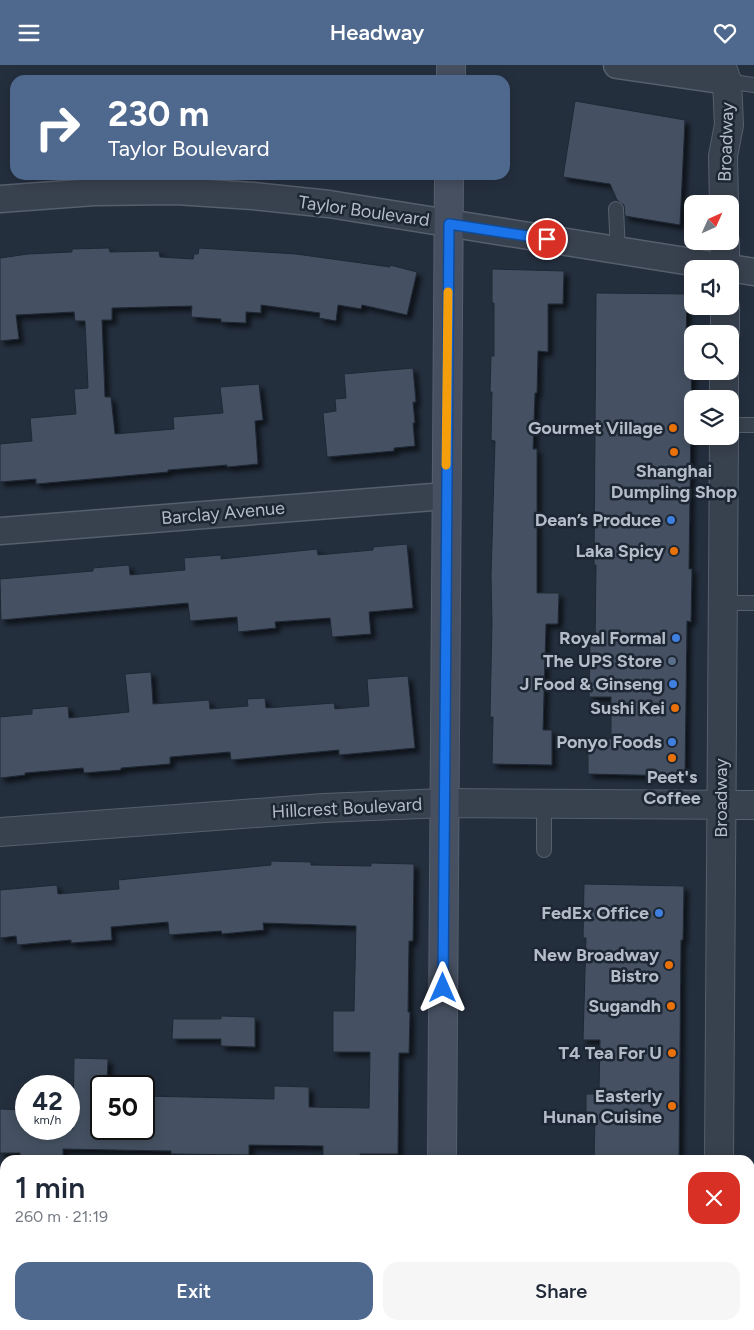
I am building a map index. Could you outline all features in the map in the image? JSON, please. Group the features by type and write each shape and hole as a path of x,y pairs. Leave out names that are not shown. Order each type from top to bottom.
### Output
{"main road":[{"path":"442,1155 449,180"}],"street":[{"path":"617,65 728,70"},
{"name":"Broadway","path":"724,195 723,156 729,125 728,70"},
{"name":"Taylor Boulevard","path":"0,199 94,192 185,192 253,196 329,204 618,251 725,259 754,272"},
{"name":"Broadway","path":"719,1155 724,445"},
{"name":"Barclay Avenue","path":"0,531 446,495"},
{"name":"Hillcrest Boulevard","path":"0,832 269,812 444,803 754,805"}],"lane":[{"path":"728,70 754,85"},
{"path":"616,209 618,251"},
{"path":"739,425 754,425"},
{"path":"722,603 754,603"},
{"path":"544,804 544,850"}],"building":[{"path":"575,101 685,120 680,225 625,216 624,205 617,200 610,184 563,177"},
{"path":"109,248 110,252 159,251 160,257 193,259 194,254 198,254 199,248 296,254 390,267 390,265 417,272 407,315 362,305 361,309 338,305 336,321 319,318 320,313 261,305 261,313 246,312 246,323 221,322 221,319 191,317 192,306 112,308 112,320 102,320 105,397 111,397 115,434 174,429 173,417 223,413 220,387 259,384 263,420 255,421 258,464 168,470 168,472 36,484 36,479 0,482 0,444 32,441 30,418 76,414 74,389 88,388 85,321 75,321 74,312 16,315 19,339 0,341 0,258 28,254 72,252 72,249"},
{"path":"492,269 564,271 563,304 548,304 548,352 538,351 533,449 537,449 537,593 559,593 558,624 546,624 543,730 552,730 552,765 492,764 493,717 490,717 491,576 495,441 491,440 492,392 490,392 491,356 494,356"},
{"path":"596,293 684,294 684,315 687,315 686,325 684,325 684,380 691,380 691,390 684,390 684,445 691,445 689,569 692,569 691,622 687,621 685,776 588,774 588,738 611,739 611,697 589,697 590,645 595,645 596,565 594,565"},
{"path":"413,368 416,402 413,402 415,446 394,448 394,451 327,457 323,413 336,411 335,399 346,398 344,374"},
{"path":"407,544 413,608 369,612 371,634 332,637 330,618 275,622 276,628 238,632 237,617 190,621 188,603 1,620 0,579 93,571 93,568 129,565 130,575 185,570 184,558 221,555 221,559 317,549 318,555 373,550 373,547"},
{"path":"151,672 153,704 209,700 210,709 248,706 247,699 265,698 266,708 334,703 335,709 369,706 367,679 408,676 415,748 339,755 339,750 231,760 230,752 170,757 170,764 121,768 121,770 84,773 83,768 25,773 25,775 0,778 0,717 32,714 32,709 68,706 69,718 129,712 125,674"},
{"path":"271,861 311,862 311,865 371,866 371,863 414,864 413,941 409,941 409,1053 399,1053 398,1154 323,1155 323,1146 249,1145 249,1155 171,1154 171,1151 63,1149 63,1155 0,1153 0,1109 15,1110 15,1140 80,1140 80,1075 74,1075 74,1058 108,1059 107,1075 90,1075 90,1140 155,1140 155,1096 274,1099 274,1086 309,1087 309,1107 369,1108 370,1052 333,1052 333,1011 354,1011 356,926 263,923 264,930 222,934 221,931 169,935 168,922 111,927 112,940 71,943 71,940 17,945 16,936 0,938 0,890 57,885 58,894 119,889 118,880 271,865"},
{"path":"584,884 684,886 683,940 681,940 679,1155 594,1155 595,1118 586,1118 586,1094 599,1094 600,1040 583,1040 586,938 583,938"},
{"path":"221,1016 255,1017 255,1047 221,1046 221,1039 172,1039 173,1019 221,1019"}],"slow traffic":[{"path":"446,465 448,292"}],"place":[{"name":"Gourmet Village","path":"673,428"},
{"name":"Shanghai Dumpling Shop","path":"674,452"},
{"name":"Dean’s Produce","path":"671,520"},
{"name":"Laka Spicy","path":"674,551"},
{"name":"Royal Formal","path":"676,638"},
{"name":"The UPS Store","path":"672,661"},
{"name":"J Food & Ginseng","path":"673,684"},
{"name":"Sushi Kei","path":"675,708"},
{"name":"Ponyo Foods","path":"672,742"},
{"name":"Peet's Coffee","path":"672,758"},
{"name":"FedEx Office","path":"659,913"},
{"name":"New Broadway Bistro","path":"669,965"},
{"name":"Sugandh","path":"671,1006"},
{"name":"T4 Tea For U","path":"672,1053"},
{"name":"Easterly Hunan Cuisine","path":"672,1106"}],"route":[{"path":"443,988 449,224 547,239"}]}
